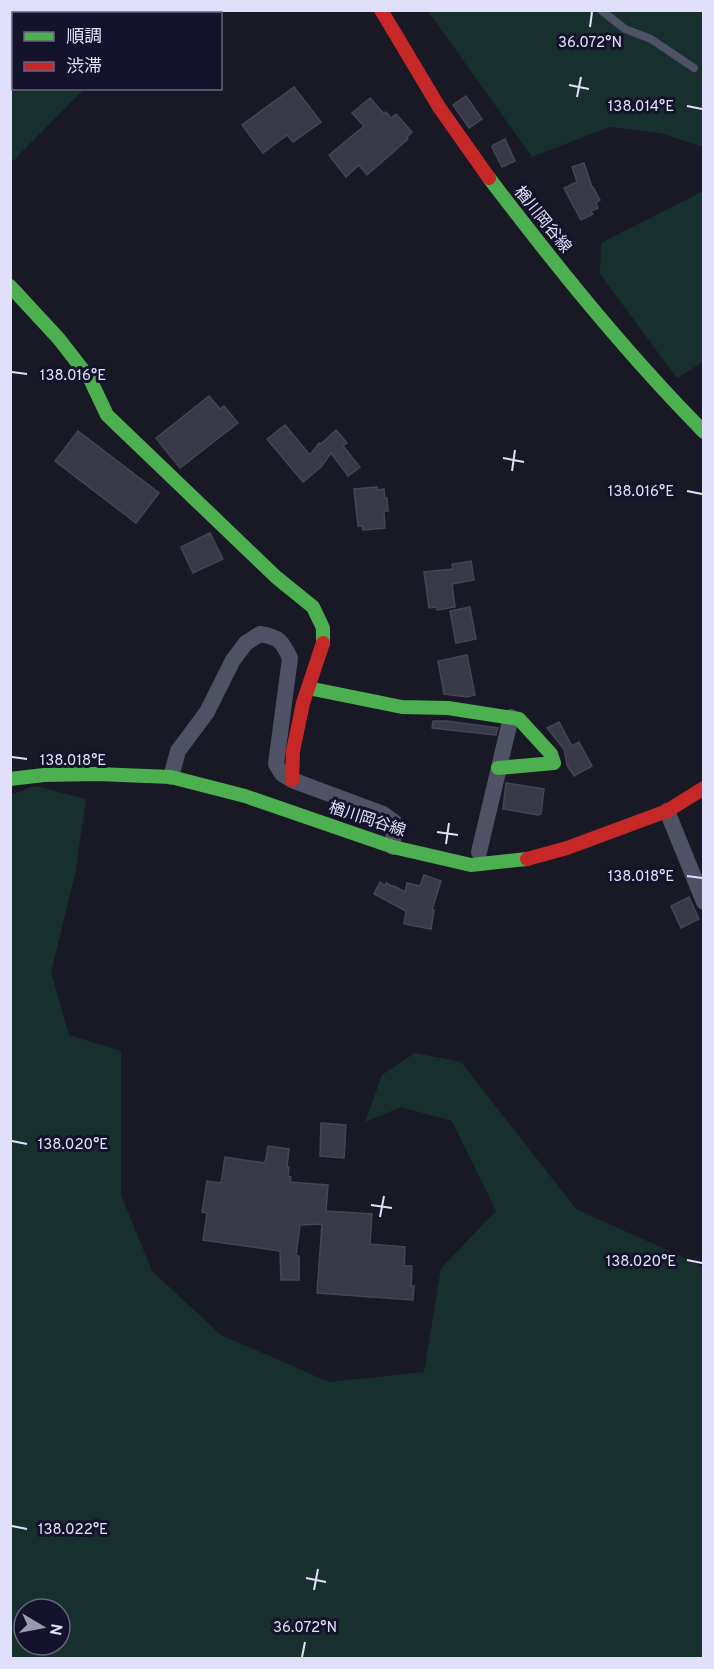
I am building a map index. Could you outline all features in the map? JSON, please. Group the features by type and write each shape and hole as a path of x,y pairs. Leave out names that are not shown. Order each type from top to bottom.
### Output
{"main road":[{"name":"楢川岡谷線","path":"381,10 440,111 488,180 656,384 703,430"},
{"path":"10,286 59,339 90,380 107,415 276,577 313,606 323,628 322,646 308,687 292,752 292,780"},
{"path":"308,687 402,707 448,708 519,719 551,754 554,763 498,768"},
{"name":"楢川岡谷線","path":"10,779 44,775 97,774 171,777 245,795 393,847 471,865 519,861 567,848 667,811 704,788"}],"street":[{"path":"171,777 178,751 207,712 232,660 246,643 260,634 275,637 284,645 290,658 276,764 282,774 292,780 383,814 394,822 393,847"},
{"path":"479,852 511,717"},
{"path":"667,811 704,902"}],"lane":[{"path":"601,10 624,29 651,39 694,68"}],"green space":[{"path":"11,10 115,11 12,12 12,90 83,90 11,163"},
{"path":"428,11 703,11 703,147 661,133 609,127 532,157"},
{"path":"703,191 703,362 677,378 600,274 601,243"},
{"path":"35,786 86,799 75,875 51,972 69,1035 121,1051 121,1195 152,1271 221,1335 329,1382 424,1372 441,1268 496,1211 452,1121 401,1107 365,1122 382,1075 415,1053 461,1062 576,1209 703,1268 703,1658 11,1658 10,795"}],"building":[{"path":"294,87 321,122 293,142 287,135 263,153 242,125"},
{"path":"466,96 482,119 469,128 453,105"},
{"path":"370,98 384,114 386,112 391,118 396,114 412,132 407,137 408,139 367,175 359,165 346,177 329,155 364,126 352,113"},
{"path":"505,139 515,161 502,167 492,147"},
{"path":"584,163 592,187 600,200 596,203 598,208 591,211 593,214 581,220 564,188 577,182 572,167"},
{"path":"209,396 220,409 224,406 238,423 180,468 156,438"},
{"path":"285,425 310,455 319,443 321,444 336,430 347,443 343,446 360,467 348,476 331,453 321,467 303,482 267,439"},
{"path":"78,431 159,493 136,523 55,461"},
{"path":"377,487 377,490 384,489 385,498 387,498 388,511 384,511 385,528 363,530 362,526 358,526 354,489"},
{"path":"210,533 223,559 193,573 181,547"},
{"path":"471,561 474,580 452,584 455,607 437,610 436,607 429,608 424,572 453,569 452,564"},
{"path":"470,607 476,639 456,643 450,611"},
{"path":"467,655 475,695 467,697 444,694 438,661"},
{"path":"433,721 498,728 496,735 468,732 432,728"},
{"path":"559,722 572,746 579,742 592,766 574,776 567,765 564,749 547,728"},
{"path":"506,783 544,789 541,814 503,809"},
{"path":"424,875 441,881 432,910 434,910 431,929 404,924 406,911 374,894 380,882 385,886 386,883 405,892 407,883 420,886"},
{"path":"689,897 699,919 681,928 671,906"},
{"path":"321,1123 346,1125 344,1158 320,1156"},
{"path":"268,1146 289,1149 287,1167 289,1167 288,1176 291,1177 290,1182 328,1185 326,1211 372,1214 370,1244 405,1247 404,1266 412,1266 413,1300 317,1293 322,1224 300,1225 296,1256 299,1256 299,1280 281,1280 280,1251 203,1240 207,1213 202,1212 207,1181 221,1183 225,1157 265,1163"}],"traffic: fast":[{"path":"489,178 592,308 704,432"},
{"path":"10,286 59,339 90,379 107,415 276,577 313,607 323,628 323,643"},
{"path":"308,688 402,707 448,708 519,719 551,754 554,763 498,768"},
{"path":"10,779 44,775 97,774 171,777 245,796 393,847 471,865 527,859"}],"traffic: jam":[{"path":"381,10 439,107 489,178"},
{"path":"292,780 293,751 303,703 323,643"},
{"path":"527,859 567,848 667,811 704,788"}]}
